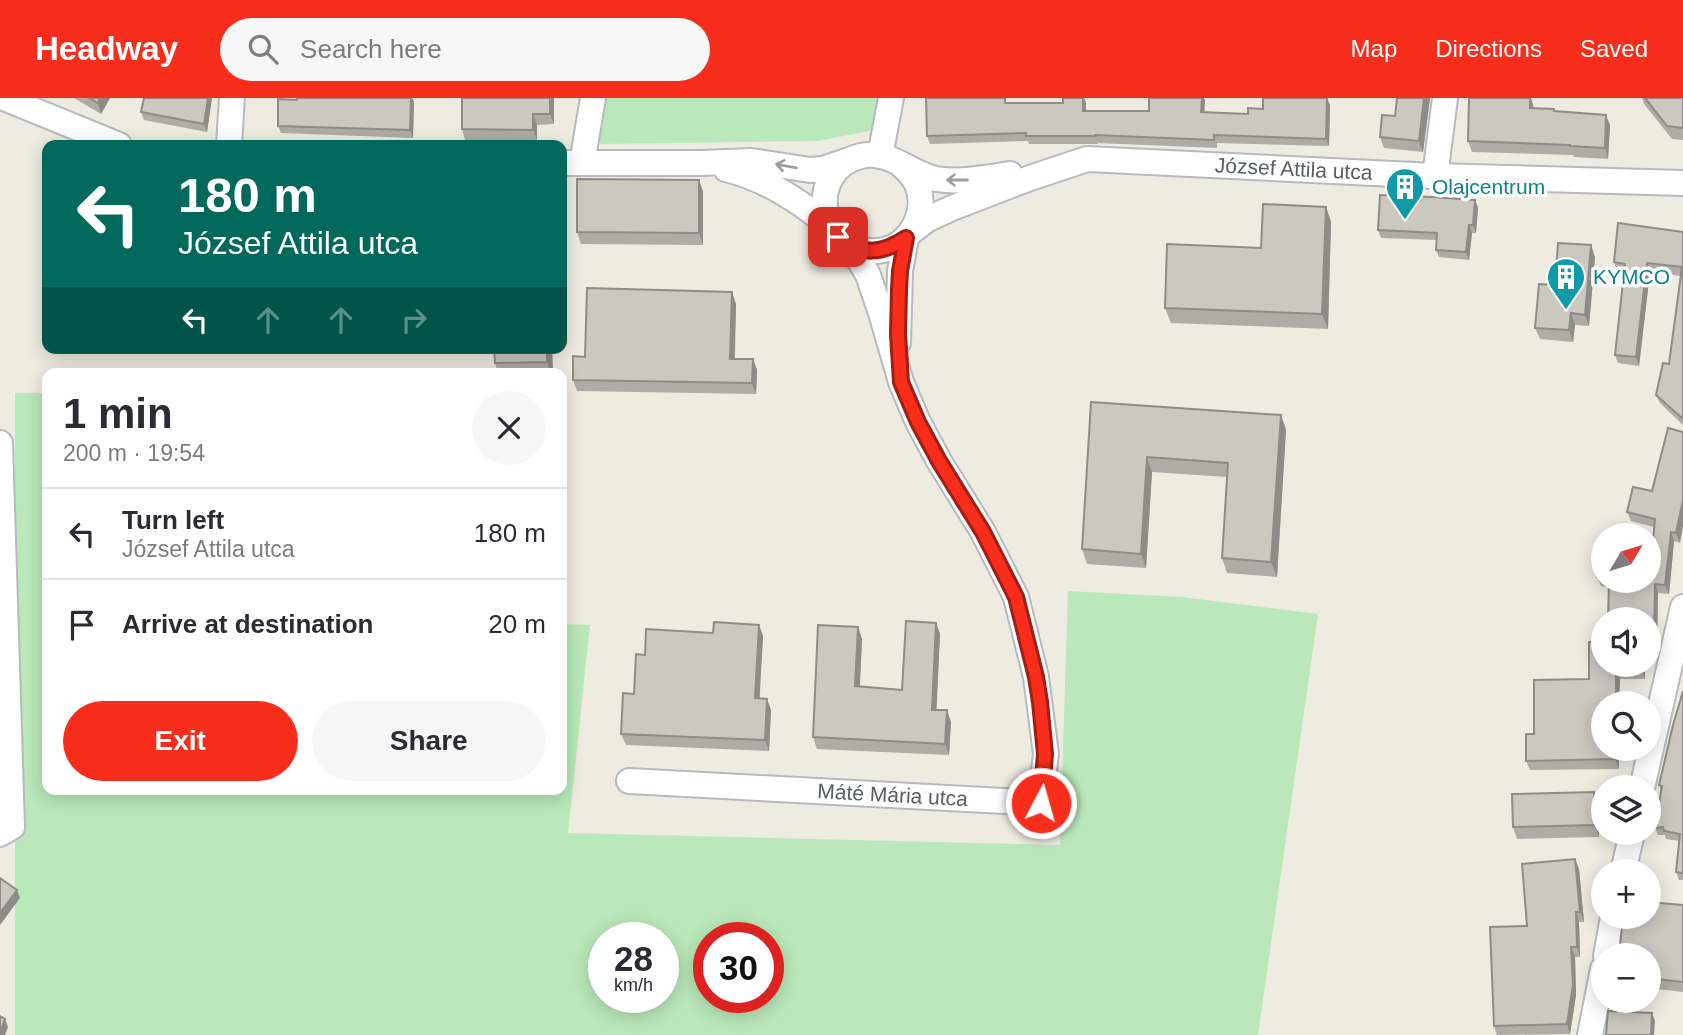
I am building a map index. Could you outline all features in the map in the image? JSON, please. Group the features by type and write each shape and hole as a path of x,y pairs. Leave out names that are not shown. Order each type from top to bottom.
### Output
{"street":[{"path":"4,98 107,140"},
{"path":"229,140 232,98"},
{"path":"593,98 572,163 702,163 744,174 775,187 830,226"},
{"path":"891,98 890,160 910,173 917,184 920,197 917,223 909,234"},
{"path":"1436,176 1445,98"},
{"name":"József Attila utca","path":"702,163 751,161 810,170 824,169 863,156 890,160 934,178 967,180 1087,159 1436,176 1683,183"},
{"path":"848,245 830,226 824,204 831,178 841,166 852,159"},
{"name":"József Attila utca","path":"848,245 878,251 893,247 928,219 1073,162"},
{"name":"Máté Mária utca","path":"901,382 898,334 900,271 909,234"},
{"name":"Máté Mária utca","path":"629,781 1041,803 1045,754 1040,702 1016,597 983,532 918,422 901,382 868,275 848,245"},
{"path":"0,443 12,827 0,834"},
{"path":"1645,775 1683,607"},
{"path":"1590,1035 1594,1013"}],"green space":[{"path":"604,98 881,98 875,130 817,141 597,144"},
{"path":"15,393 42,393 42,795 567,795 567,624 590,625 568,833 1060,845 1068,591 1181,597 1318,614 1258,1035 15,1035"}],"building":[{"path":"144,98 208,98 204,124 141,112"},
{"path":"411,98 410,130 278,126 278,99"},
{"path":"462,98 550,98 550,114 533,114 533,130 462,129"},
{"path":"926,98 1005,98 1005,103 1063,103 1063,98 1083,98 1083,111 1149,111 1149,98 1202,98 1201,112 1248,114 1248,108 1263,109 1263,98 1327,98 1326,139 1214,135 1214,140 1095,135 1026,136 1026,133 927,136"},
{"path":"1397,98 1424,98 1419,141 1380,137 1382,115 1395,116"},
{"path":"1469,98 1530,98 1530,108 1606,115 1605,148 1468,141"},
{"path":"1645,98 1683,98 1683,128 1667,126"},
{"path":"577,179 699,180 699,233 577,232"},
{"path":"1380,195 1475,200 1473,225 1469,225 1466,252 1436,250 1437,233 1378,230"},
{"path":"1263,204 1326,207 1322,314 1165,308 1167,244 1261,248"},
{"path":"1618,223 1683,232 1682,418 1656,395 1663,363 1669,364 1682,267 1647,263 1636,357 1615,355 1625,264 1614,262"},
{"name":"KYMCO","path":"1558,243 1591,245 1585,315 1571,313 1569,330 1535,328 1539,284 1555,285"},
{"path":"587,288 732,292 730,359 753,359 752,383 573,380 573,356 585,357"},
{"path":"494,354 547,354 547,362 495,363"},
{"path":"1091,402 1281,415 1271,562 1222,558 1228,463 1147,457 1141,554 1082,549"},
{"path":"1668,428 1683,432 1683,500 1676,533 1671,532 1665,585 1661,585 1661,523 1627,512 1633,487 1652,491"},
{"path":"1609,593 1655,593 1655,607 1608,607"},
{"path":"906,621 936,623 932,710 947,710 945,744 813,737 818,625 858,627 855,686 902,690"},
{"path":"714,622 759,625 755,698 767,699 765,740 621,734 623,693 634,694 636,654 645,655 646,629 713,633"},
{"path":"1591,642 1591,677 1616,677 1616,691 1591,691 1591,760 1526,761 1526,734 1534,734 1534,680 1589,679"},
{"path":"1683,691 1683,873 1676,872 1680,834 1664,831 1661,827 1661,776"},
{"path":"1591,792 1591,825 1513,827 1512,794"},
{"path":"1575,859 1580,912 1576,912 1577,947 1571,947 1573,985 1567,1024 1494,1026 1490,927 1527,926 1522,864"},
{"path":"0,878 17,890 0,913"},
{"path":"1661,903 1683,905 1683,982 1661,979 1661,943 1620,943 1622,929 1661,929"},
{"path":"1608,1013 1652,1013 1651,1035 1606,1035"},
{"path":"0,1016 5,1019 0,1032"}],"place":[{"name":"Olajcentrum","path":"1405,221"},
{"name":"KYMCO","path":"1566,311"}],"route":[{"path":"838,237 848,245 878,251 893,247 906,238 899,290 901,382 918,422 983,532 1016,597 1040,702 1045,754 1041,803"}]}
